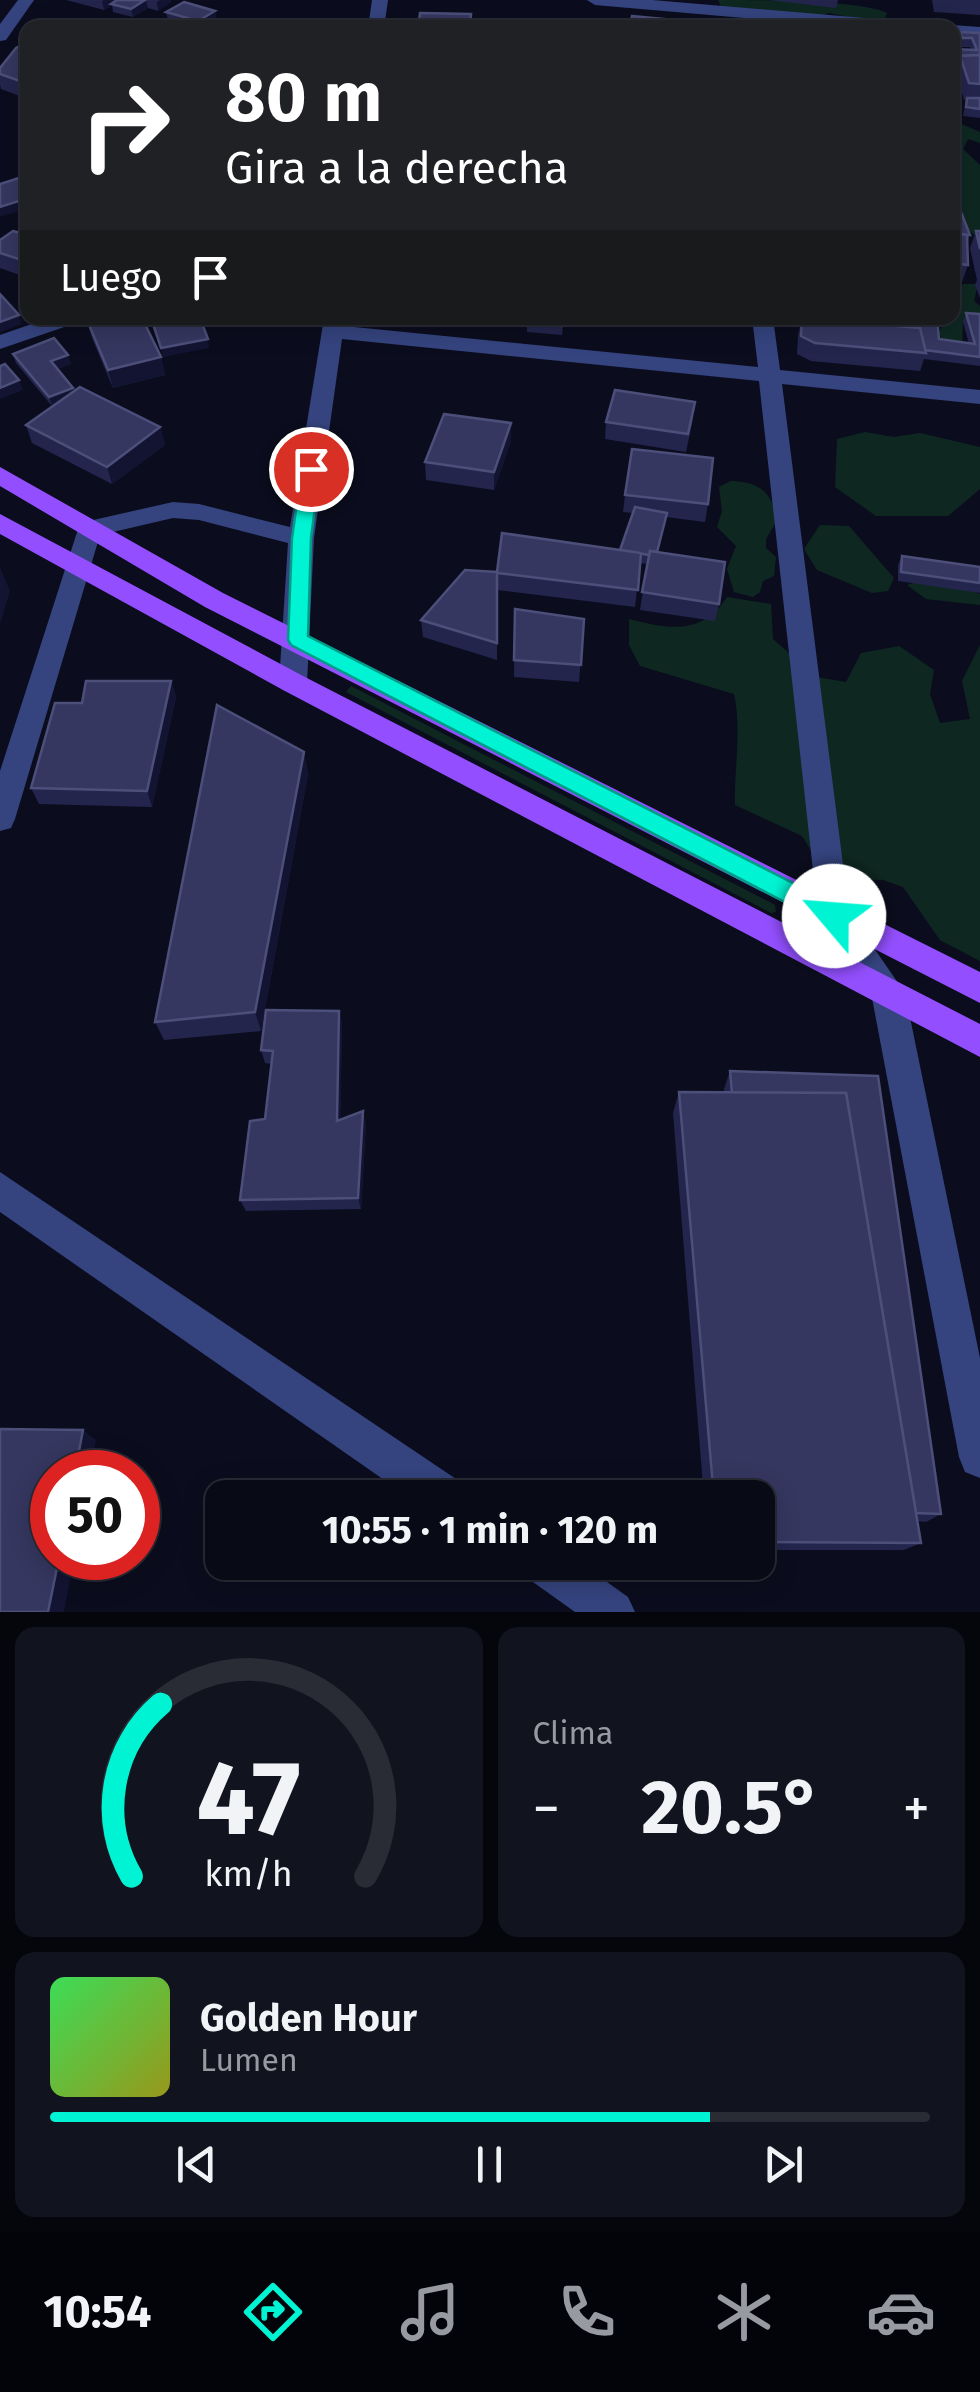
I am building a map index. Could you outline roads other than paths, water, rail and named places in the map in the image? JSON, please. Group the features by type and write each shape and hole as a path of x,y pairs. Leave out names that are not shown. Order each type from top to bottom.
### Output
{"main road":[{"path":"0,475 214,600 980,988"},
{"path":"0,523 294,683 980,1041"}],"street":[{"path":"0,36 26,0"},
{"path":"594,0 822,20"},
{"path":"0,342 48,325"},
{"path":"294,683 301,538 333,325"},
{"path":"342,325 980,397"},
{"path":"764,325 834,916 888,993 980,1457"},
{"path":"0,818 89,529 173,510 199,512 301,538"},
{"path":"0,1190 421,1480"},
{"path":"567,1580 613,1612"}]}
